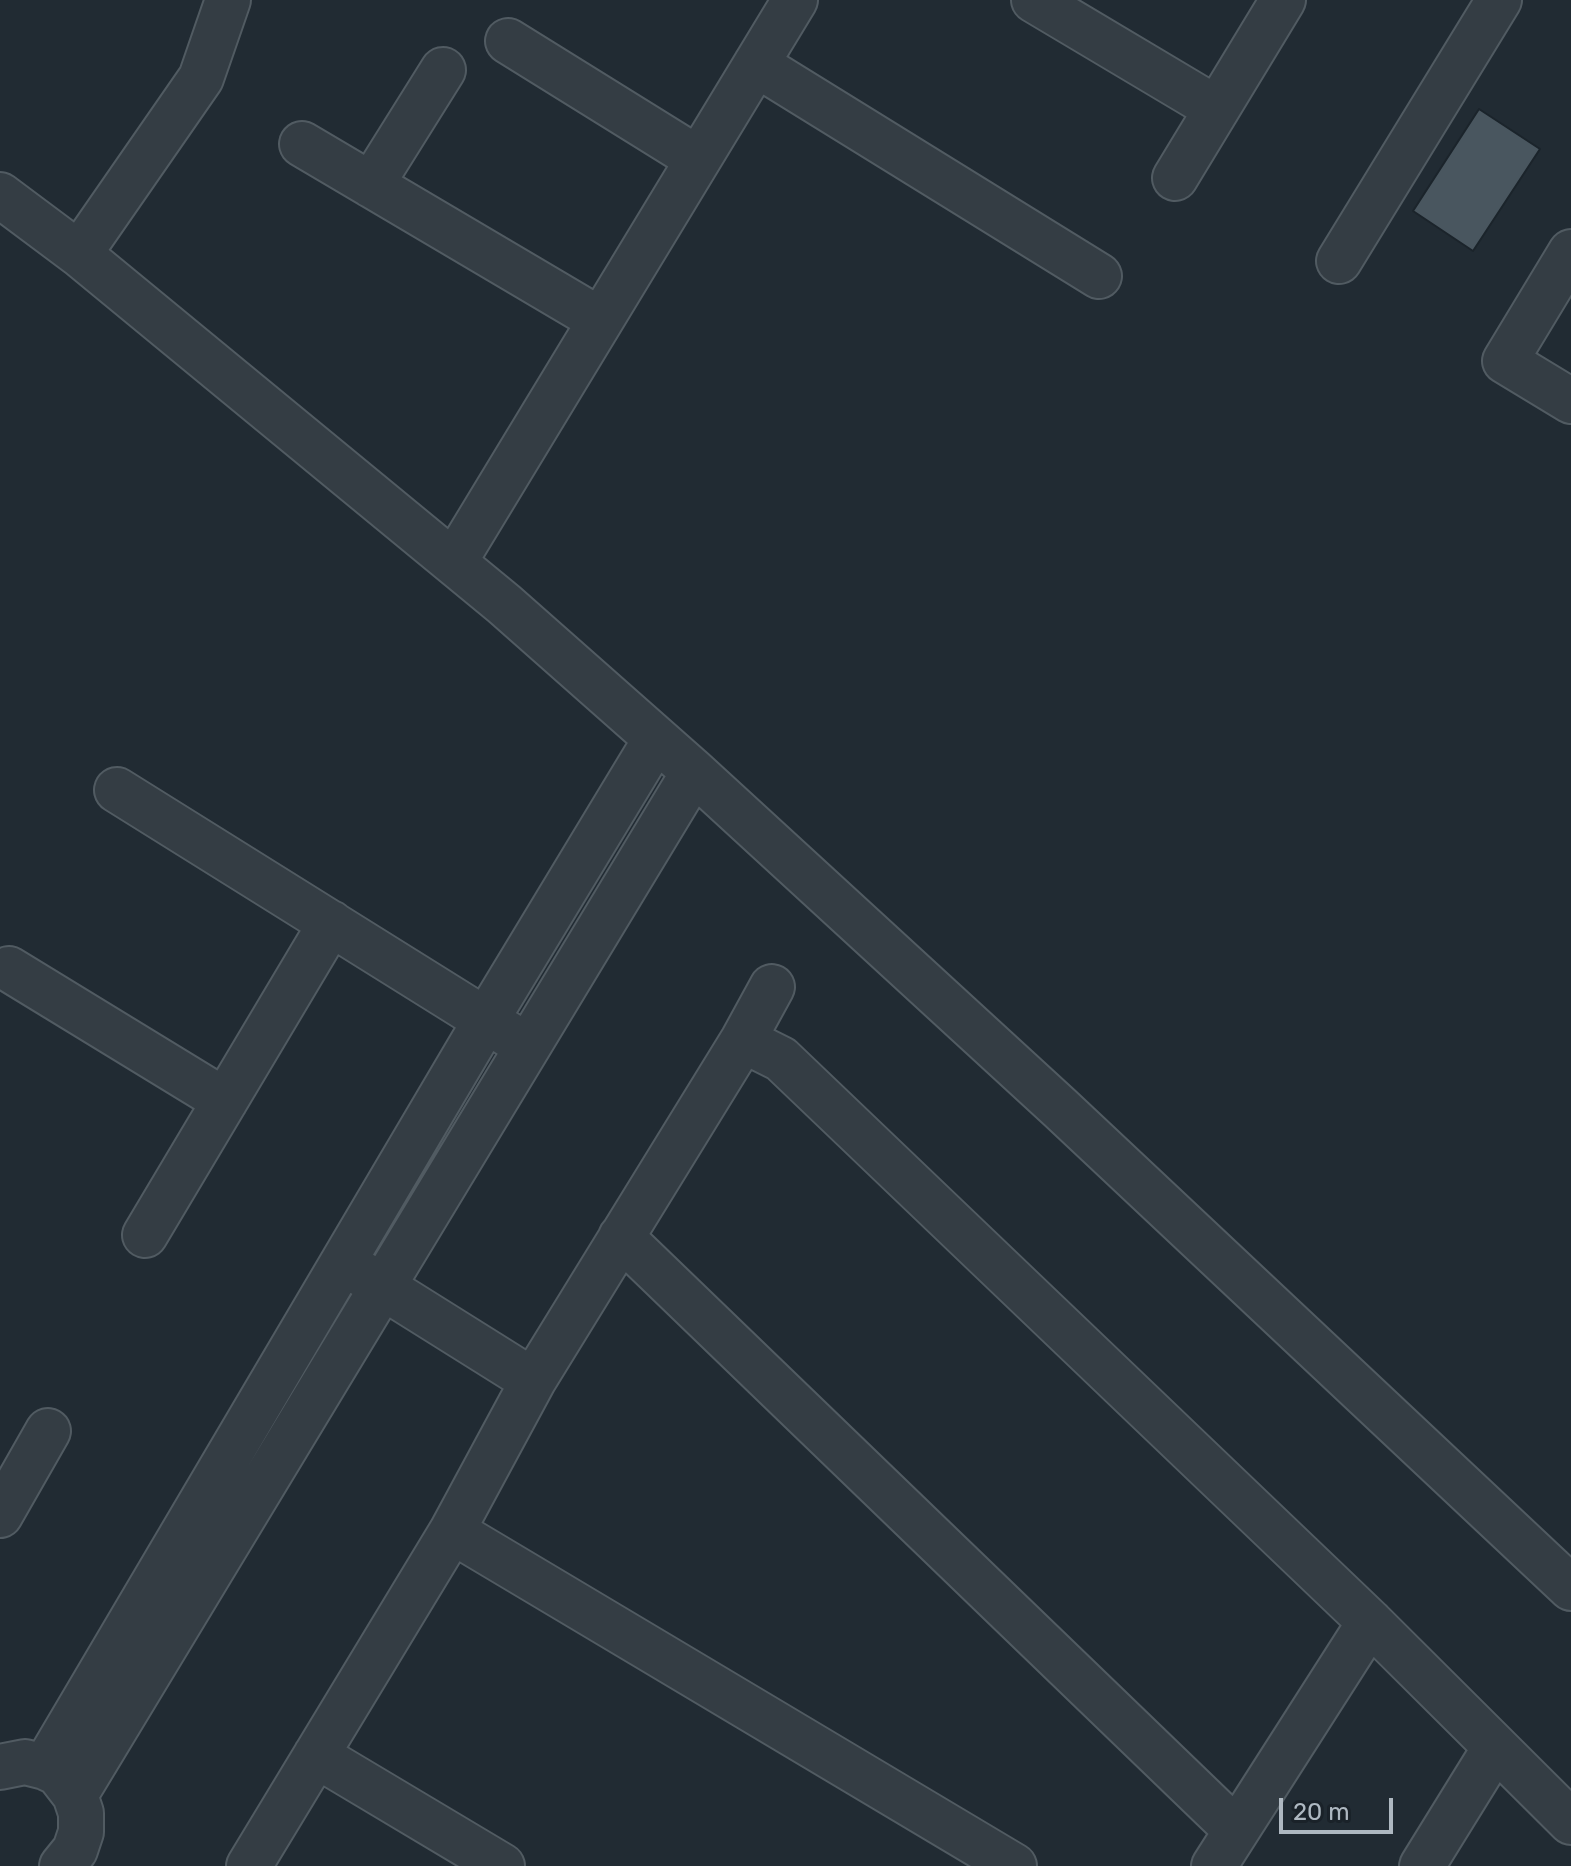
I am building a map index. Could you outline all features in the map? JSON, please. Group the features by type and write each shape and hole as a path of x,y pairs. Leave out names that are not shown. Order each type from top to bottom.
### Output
{"street":[{"path":"79,254 201,78 228,0"},
{"path":"454,562 795,0"},
{"path":"1034,0 1217,109"},
{"path":"1175,178 1283,0"},
{"path":"1339,261 1499,0"},
{"path":"508,41 698,159"},
{"path":"756,64 1099,276"},
{"path":"371,185 443,70"},
{"path":"302,144 600,320"},
{"path":"0,195 79,254 454,562 694,772 1049,1097 1571,1588"},
{"path":"1571,252 1505,361 1571,401"},
{"path":"60,1781 343,1263 656,739"},
{"path":"60,1781 382,1285 694,772"},
{"path":"117,790 526,1046"},
{"path":"145,1235 331,923"},
{"path":"9,969 225,1101"},
{"path":"249,1866 452,1531 533,1381 743,1040 772,987"},
{"path":"743,1040 781,1059 1370,1622 1571,1822"},
{"path":"621,1237 1236,1830"},
{"path":"343,1263 533,1381"},
{"path":"0,1515 48,1431"},
{"path":"452,1531 1014,1866"},
{"path":"1214,1866 1370,1622"},
{"path":"1422,1866 1495,1748"},
{"path":"316,1755 502,1866"},
{"path":"0,1767 25,1762 60,1781 81,1813 79,1861"}],"building":[{"path":"1479,109 1540,149 1473,251 1413,211"}]}
